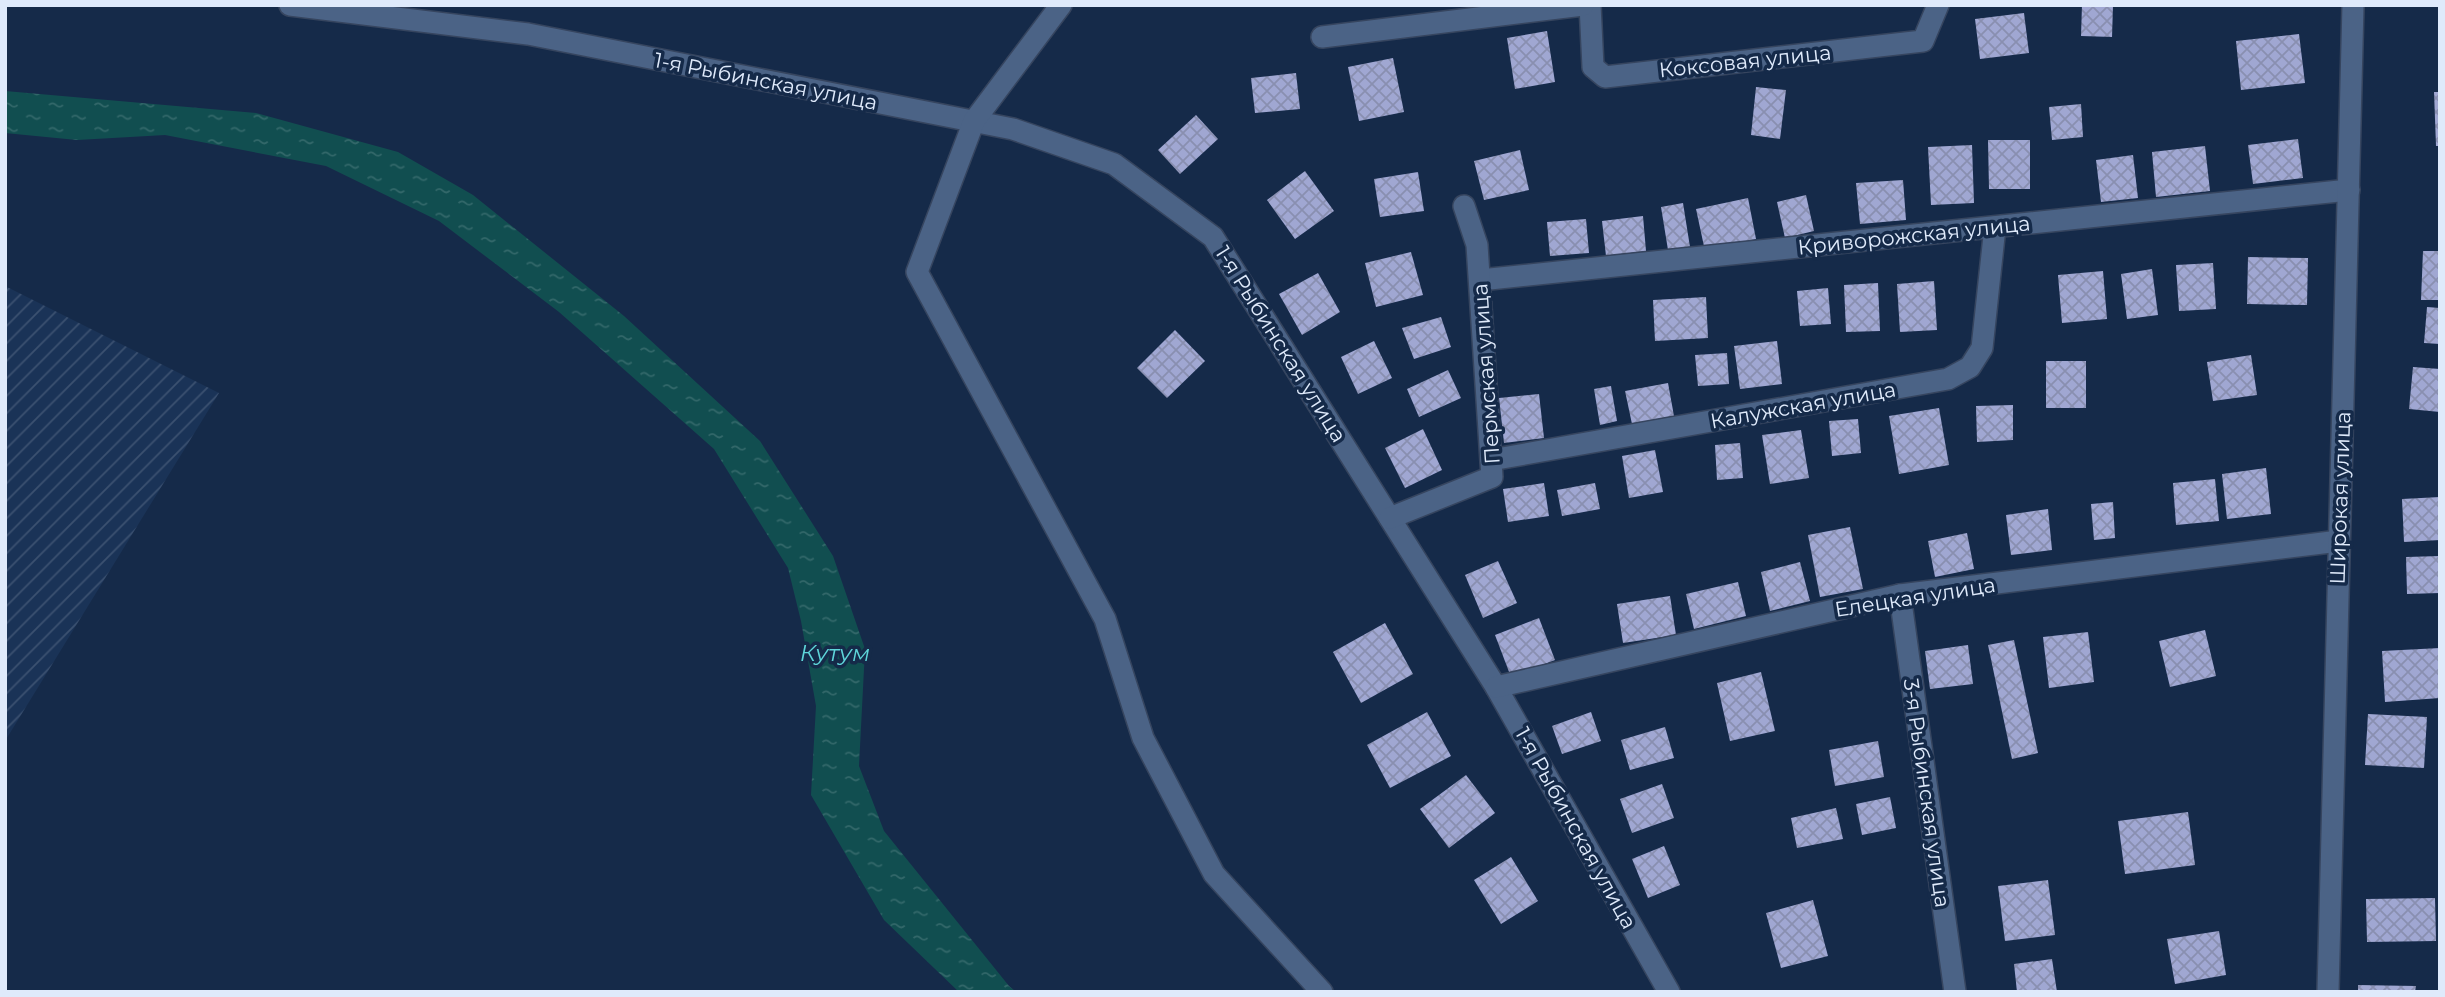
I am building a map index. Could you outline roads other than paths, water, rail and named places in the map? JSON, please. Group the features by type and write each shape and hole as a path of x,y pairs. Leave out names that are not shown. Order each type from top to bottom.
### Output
{"street":[{"name":"1-я Рыбинская улица","path":"290,5 528,34 1013,129 1114,164 1213,237 1496,687 1669,992"},
{"path":"1061,5 974,121 917,272 1105,619 1143,738 1214,874 1322,992"},
{"path":"1322,37 1583,5"},
{"name":"Коксовая улица","path":"1590,5 1593,67 1605,77 1923,41 1938,5"},
{"name":"Широкая улица","path":"2328,992 2353,5"},
{"name":"Криворожская улица","path":"1479,280 2349,190"},
{"name":"Пермская улица","path":"1390,518 1492,477 1477,245 1464,206"},
{"name":"Калужская улица","path":"1491,460 1948,379 1970,367 1982,348 1995,227"},
{"name":"Елецкая улица","path":"1496,687 1900,594 2339,541"},
{"name":"3-я Рыбинская улица","path":"1900,594 1955,992"}],"water":[{"name":"Кутум","path":"5,91 256,113 398,152 473,195 624,316 760,441 833,556 865,649 859,766 884,831 1016,992 959,992 884,920 811,795 816,706 801,621 788,568 714,449 559,312 439,221 326,166 165,135 77,140 5,133"}]}
